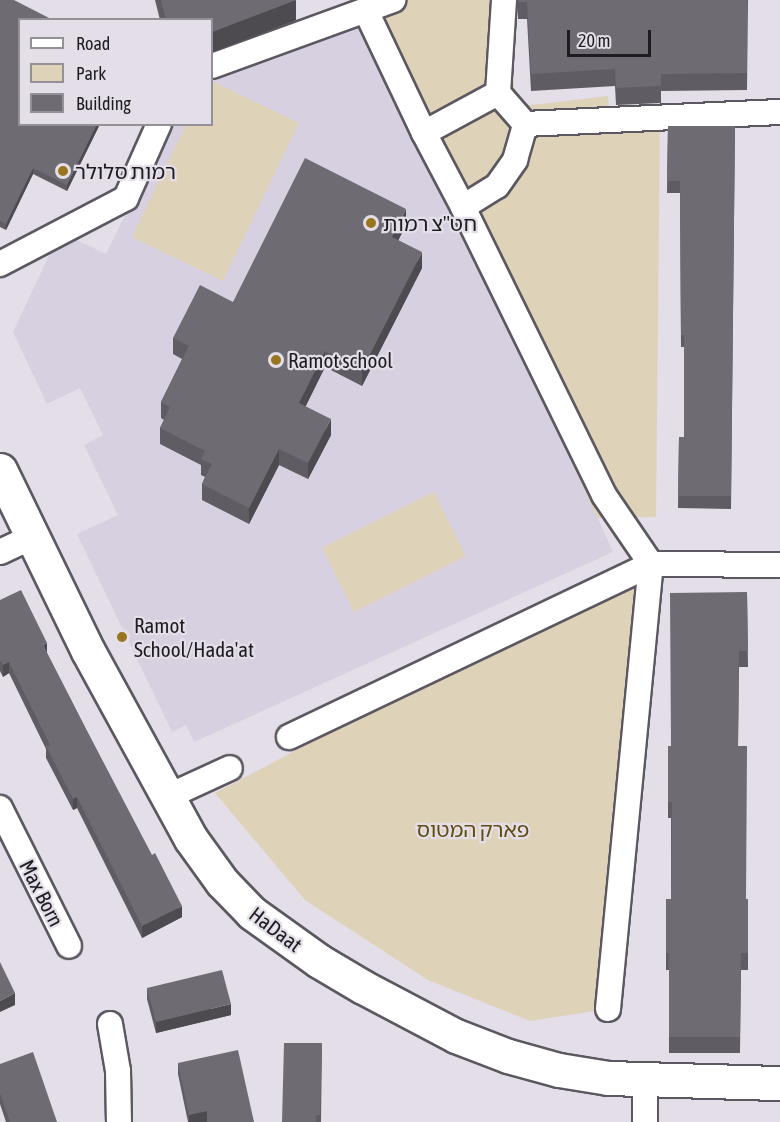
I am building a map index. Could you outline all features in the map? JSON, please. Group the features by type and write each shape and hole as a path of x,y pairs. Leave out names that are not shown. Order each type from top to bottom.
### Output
{"street":[{"path":"213,66 366,12 393,0"},
{"path":"504,0 498,93 525,124"},
{"path":"366,12 604,495 661,563 609,1009"},
{"path":"424,133 498,93"},
{"path":"525,124 780,112"},
{"path":"463,207 497,186 515,160 525,124"},
{"path":"0,264 126,198 158,126"},
{"name":"HaDaat","path":"0,470 88,651 167,797 191,839 222,882 252,913 319,961 363,987 456,1036 508,1056 559,1070 608,1078 780,1083"},
{"path":"0,552 32,537"},
{"path":"289,737 661,563 780,565"},
{"path":"167,797 230,768"},
{"name":"Max Born","path":"0,808 69,946"},
{"path":"110,1024 118,1071 119,1122"},
{"path":"645,1080 645,1122"}],"shaded area":[{"name":"Ramot school","path":"363,15 493,286 613,552 194,742 186,725 172,732 77,534 118,515 84,445 103,435 80,388 47,404 13,332 60,232 106,254 169,126 213,126 213,75"}],"green space":[{"path":"398,0 509,0 515,107 608,96 610,121 660,119 656,517 597,518 493,286 363,15"},
{"path":"213,81 299,123 223,281 132,237 186,126 213,126"},
{"path":"434,492 466,556 354,612 322,548"},
{"name":"פארק המטוס","path":"651,564 608,1009 530,1021 428,980 305,900 215,793"}],"building":[{"path":"0,0 14,0 49,18 18,18 18,126 96,126 67,185 33,168 6,224 0,221"},
{"path":"161,0 296,0 213,32 213,18 166,18"},
{"path":"518,0 747,0 747,73 661,74 661,86 616,88 615,69 531,74 527,2 518,2"},
{"path":"668,126 735,126 731,496 678,496 679,437 684,437 680,181 667,181"},
{"path":"305,158 406,209 392,237 422,252 362,370 325,351 299,403 331,419 308,463 279,449 249,508 202,484 212,464 201,459 205,451 160,428 170,407 161,402 189,346 173,338 200,285 233,302"},
{"path":"21,590 47,643 43,645 152,855 155,853 182,906 142,926 77,797 73,799 46,746 50,745 9,662 3,665 0,660 0,600"},
{"path":"747,592 748,651 739,651 738,746 747,746 746,899 748,899 748,953 741,953 740,1037 669,1037 669,953 666,953 666,899 671,899 672,802 668,802 668,746 671,746 670,593"},
{"path":"0,962 15,993 0,1001"},
{"path":"222,970 231,1004 156,1022 147,988"},
{"path":"284,1043 322,1043 320,1115 316,1115 316,1122 282,1122"},
{"path":"238,1050 254,1122 207,1122 207,1111 189,1115 178,1063"},
{"path":"33,1052 57,1122 10,1122 0,1093 0,1064"}],"place":[{"name":"רמות סלולר","path":"63,171"},
{"name":"חט''צ רמות","path":"371,223"},
{"name":"Ramot school","path":"276,360"},
{"name":"Ramot School/Hada'at","path":"122,637"}]}
